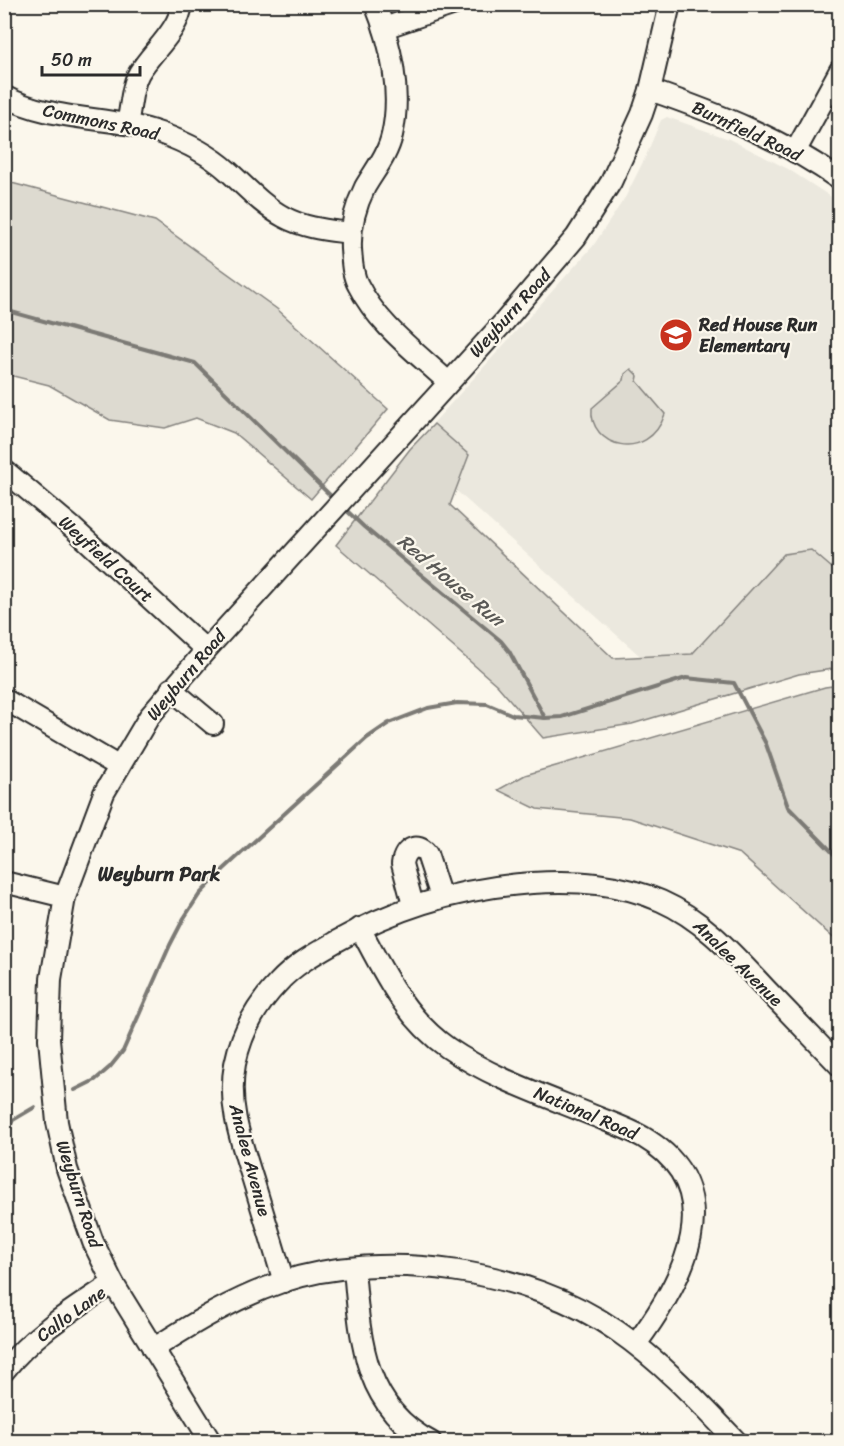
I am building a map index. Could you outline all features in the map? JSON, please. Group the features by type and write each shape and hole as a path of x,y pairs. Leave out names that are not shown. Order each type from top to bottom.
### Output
{"street":[{"path":"127,124 138,75 175,24 181,13 182,4"},
{"path":"375,4 384,28 395,92 395,115 386,153 364,189 356,209 350,233 353,272 367,302 389,327 448,382"},
{"path":"384,28 455,4"},
{"name":"Weyburn Road","path":"211,1442 113,1283 93,1242 74,1191 62,1148 52,1081 49,1039 51,979 65,897 104,793 149,717 171,689 348,492 504,322 576,237 611,182 629,144 650,90 670,4"},
{"path":"795,152 840,70"},
{"name":"Burnfield Road","path":"650,90 721,116 795,152 840,180"},
{"name":"Commons Road","path":"4,96 15,102 50,112 127,124 159,132 200,150 227,170 260,201 284,217 317,229 350,233"},
{"name":"Weyfield Court","path":"4,470 73,528 206,650"},
{"path":"171,689 213,724"},
{"path":"4,699 118,766"},
{"path":"413,905 402,864 408,849 415,846 423,848 427,854 441,897"},
{"name":"Analee Avenue","path":"284,1281 236,1122 232,1095 235,1065 250,1021 279,982 310,957 360,928 413,905 441,897 510,885 571,881 627,889 661,902 690,917 717,938 840,1066"},
{"path":"4,882 65,897"},
{"name":"National Road","path":"360,928 395,993 411,1015 431,1035 486,1071 642,1137 666,1154 680,1172 691,1195 694,1211 689,1251 669,1295 636,1344"},
{"path":"354,1268 362,1343 372,1377 387,1404 398,1417 431,1442"},
{"path":"153,1348 217,1310 284,1281 354,1268 432,1268 480,1275 534,1289 573,1305 609,1325 636,1344 671,1374 737,1442"},
{"name":"Callo Lane","path":"4,1371 36,1337 67,1313 113,1283"}],"shaded area":[{"name":"Red House Run Elementary","path":"667,117 729,139 788,169 839,202 839,663 669,682 410,449 593,246 626,196 661,120"},
{"path":"4,181 155,221 277,309 388,409 311,499 234,433 196,418 165,428 110,420 49,385 5,374"},
{"path":"631,369 638,376 637,381 665,414 657,430 646,440 633,444 621,444 609,440 599,432 593,422 592,408 624,380 625,374"},
{"path":"434,424 469,455 450,505 613,658 692,654 784,554 811,550 839,574 839,668 799,674 632,724 543,738 497,685 336,545 410,449"},
{"path":"839,685 839,943 740,854 630,818 537,809 498,790 525,775 825,687"}],"waterway":[{"name":"Red House Run","path":"4,310 195,363 334,499"},
{"name":"Red House Run","path":"344,508 501,641 509,651 545,718 562,717 686,678 734,683 766,744 788,807 840,860"},
{"path":"75,1090 95,1080 123,1051 170,945 199,895 223,870 367,738 389,723 428,708 457,703 487,704 513,715 545,718"},
{"path":"4,1137 13,1120 35,1107"}],"place":[{"name":"Red House Run Elementary","path":"676,335"}],"district":[{"name":"Weyburn Park","path":"159,874"}]}
